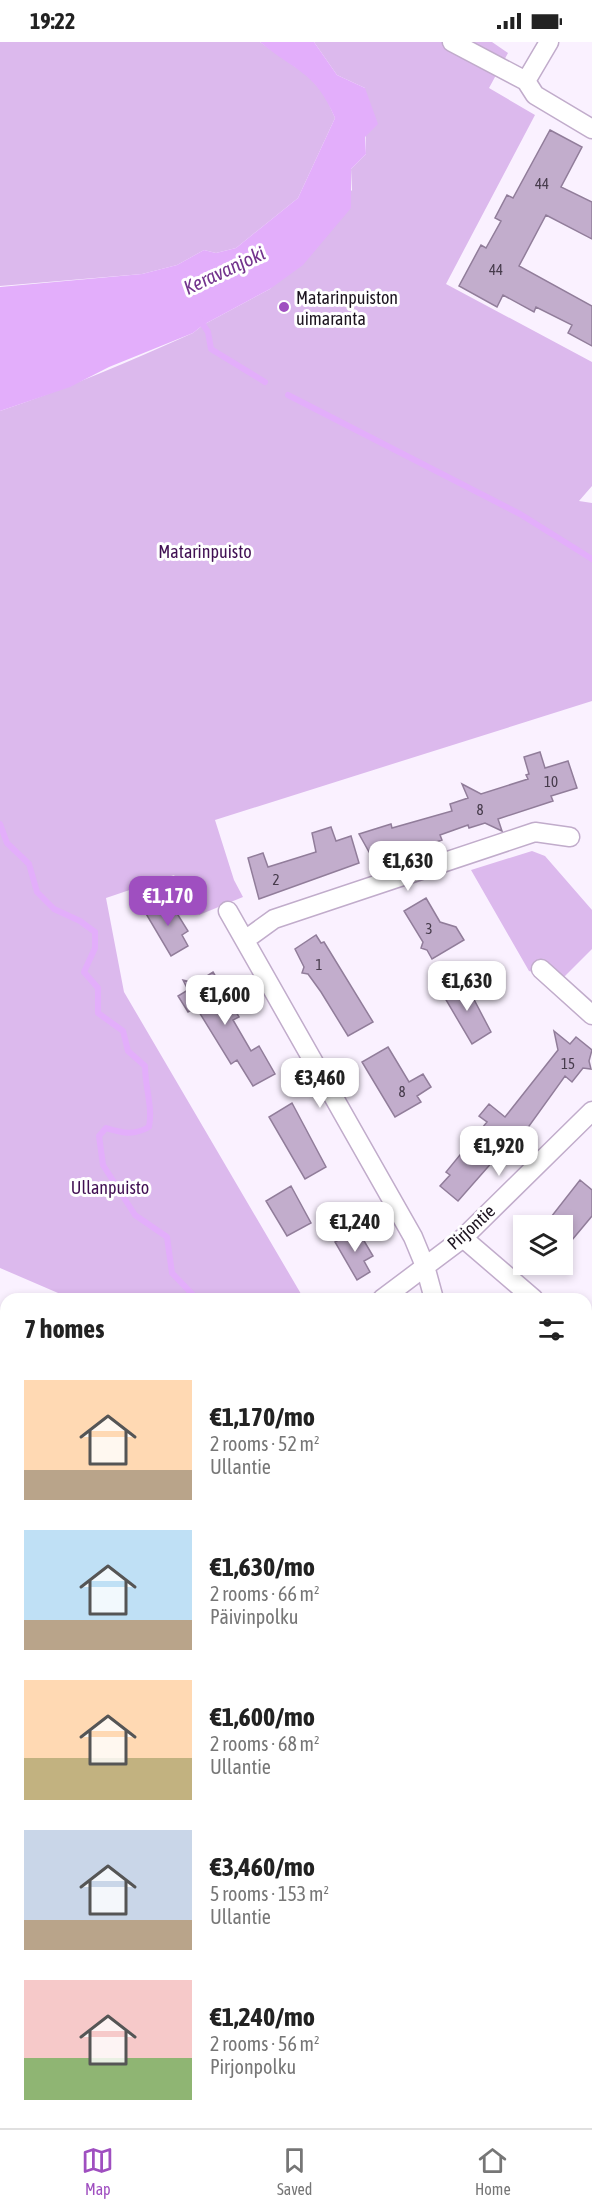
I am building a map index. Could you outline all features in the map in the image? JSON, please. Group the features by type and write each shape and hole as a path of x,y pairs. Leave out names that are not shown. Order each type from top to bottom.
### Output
{"street":[{"path":"452,42 526,81 542,101 592,129"},
{"path":"526,81 549,42"},
{"path":"245,940 274,919 476,850 535,832 570,837"},
{"path":"228,910 413,1237 425,1266 432,1293"},
{"path":"541,969 592,1015"},
{"name":"Pirjontie","path":"390,1293 463,1238 592,1111"},
{"path":"463,1238 527,1293"}],"green space":[{"path":"0,42 260,42 307,75 324,93 335,118 298,198 236,248 216,253 204,250 177,265 142,274 0,286"},
{"name":"Matarinpuisto","path":"314,42 492,42 508,53 489,88 535,115 446,284 592,362 592,486 579,501 592,503 592,701 215,820 234,880 243,897 199,915 174,875 106,898 124,992 300,1293 58,1293 0,1268 0,411 73,384 193,333 203,325 270,289 352,190 351,169 366,154 365,88 337,75"},
{"path":"532,851 545,856 592,910 592,949 560,981 529,971 471,870"}],"water":[{"name":"Keravanjoki","path":"260,42 314,42 337,75 365,88 378,124 365,137 366,154 351,169 351,208 303,265 270,289 203,325 193,333 109,367 70,387 0,411 0,287 142,274 177,265 204,250 216,253 236,248 298,198 335,118 328,102 312,81"}],"building":[{"path":"550,130 582,147 561,187 592,202 592,239 546,215 519,266 592,306 592,346 568,333 572,325 536,307 534,312 503,295 497,307 459,286 481,245 486,248 501,221 495,218 507,195 513,198"},
{"path":"540,752 545,768 568,761 577,788 551,796 553,801 498,819 502,831 485,823 469,828 468,825 440,835 442,840 400,854 398,850 373,859 359,834 391,824 392,828 452,811 450,804 468,798 462,784 481,794 528,779 526,775 529,774 524,757"},
{"path":"331,827 336,841 351,836 359,863 259,899 248,858 263,853 268,867 316,852 312,833"},
{"path":"426,898 440,922 456,927 464,940 432,959 427,950 421,948 423,942 404,911"},
{"path":"168,899 188,931 182,935 188,946 171,956 145,912"},
{"path":"316,935 321,943 324,942 373,1022 348,1036 308,974 302,973 304,967 295,949"},
{"path":"213,972 239,1017 233,1020 251,1051 259,1046 275,1074 253,1086 237,1060 231,1064 196,1007 188,1012 178,996 188,990 183,980 196,983"},
{"path":"461,981 467,991 469,990 491,1032 472,1044 442,993"},
{"path":"554,1031 570,1044 576,1037 592,1050 589,1061 591,1069 583,1068 572,1082 565,1076 514,1147 509,1143 458,1201 440,1186 450,1175 446,1172 487,1122 479,1116 489,1104 505,1117 558,1050"},
{"path":"388,1047 409,1082 423,1074 431,1087 417,1096 421,1102 395,1117 362,1062"},
{"path":"292,1103 326,1167 305,1179 269,1117"},
{"path":"580,1180 592,1190 592,1216 573,1239 573,1215 553,1215"},
{"path":"291,1186 311,1223 287,1236 266,1201"},
{"path":"357,1229 373,1256 364,1261 370,1272 357,1280 335,1242"}],"waterway":[{"path":"200,320 208,332 211,349 265,382"},
{"path":"288,395 520,514 592,559"},
{"path":"0,824 7,843 29,864 37,892 54,909 80,921 95,932 95,948 84,972 98,988 98,1013 123,1031 128,1051 145,1066 150,1112 149,1127 138,1132 128,1133 106,1128 99,1136 103,1165 135,1215 167,1237 172,1273 191,1293"}],"place":[{"name":"Matarinpuiston uimaranta","path":"284,307"}],"park label":[{"name":"Ullanpuisto","path":"110,1187"}]}
